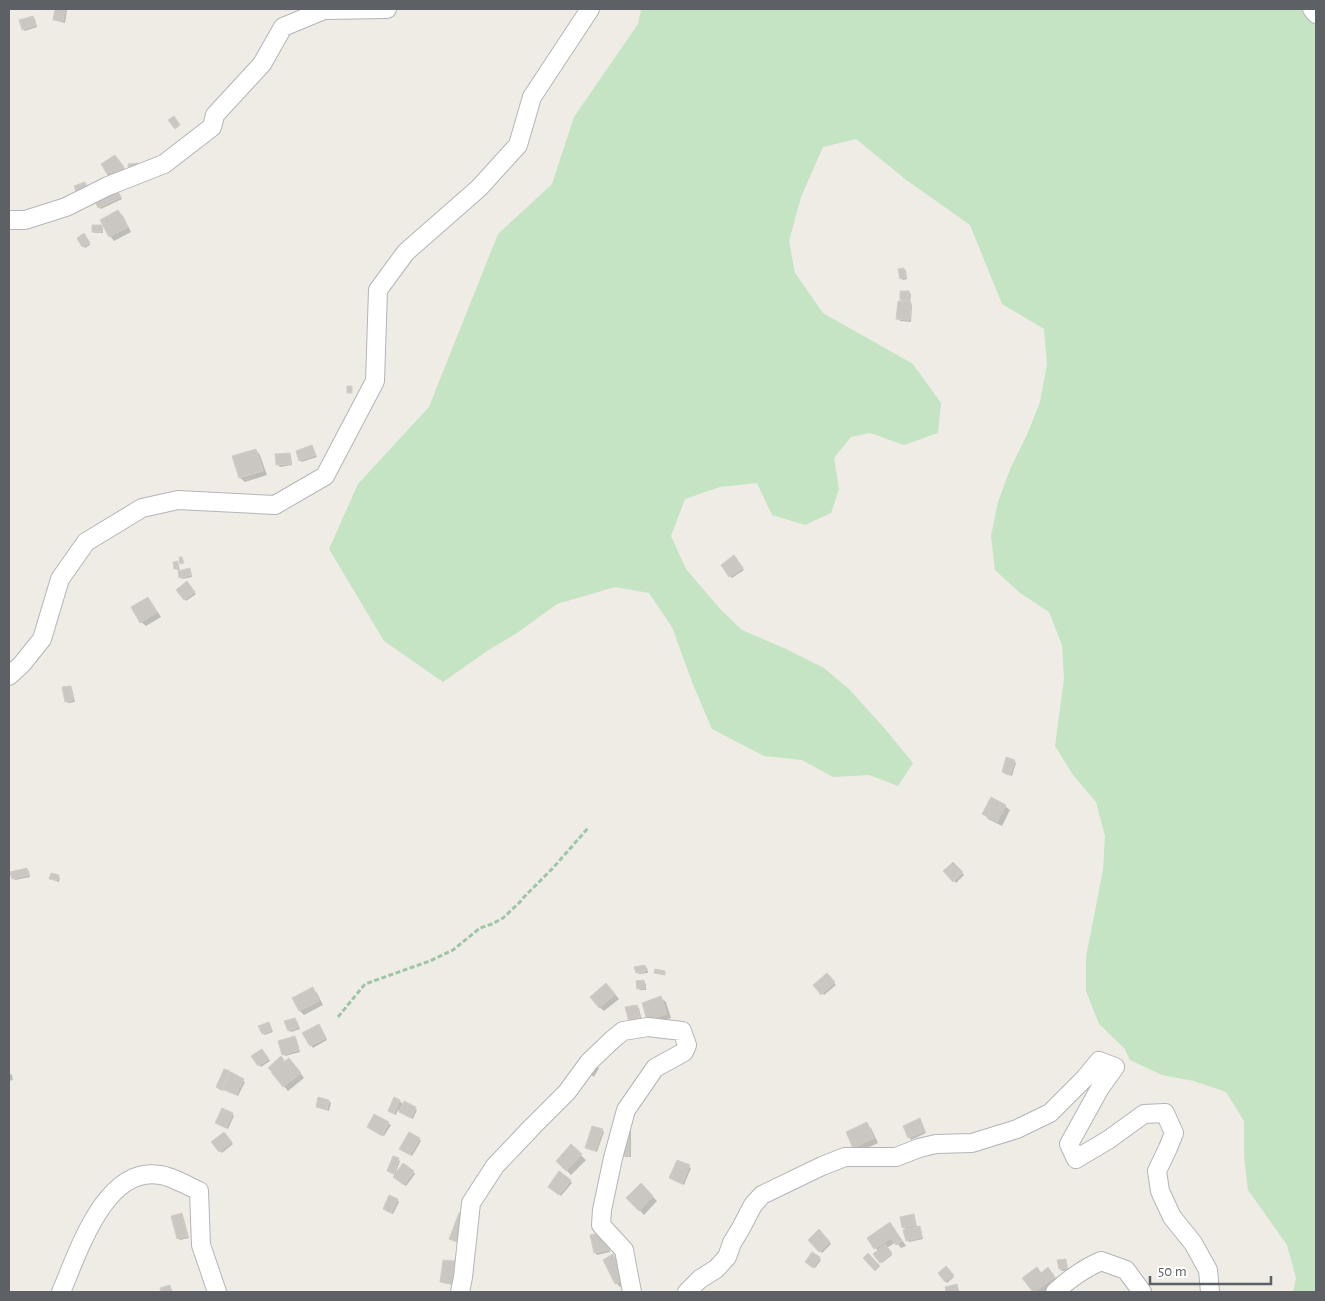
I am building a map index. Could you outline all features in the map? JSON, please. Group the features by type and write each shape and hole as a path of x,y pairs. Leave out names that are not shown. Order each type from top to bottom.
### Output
{"street":[{"path":"9,220 25,220 66,207 108,186 164,164 212,127 215,115 262,64 283,27 324,10 386,9"},
{"path":"9,676 22,664 42,639 60,579 86,542 142,508 178,500 275,505 324,476 375,381 378,290 406,252 479,188 518,145 532,97 590,9"},
{"path":"1312,9 1316,14"},
{"path":"460,1292 471,1203 495,1166 567,1092 589,1062 623,1032 648,1027 682,1031 687,1045 684,1052 655,1068 626,1110 602,1210 601,1225 624,1250 632,1292"},
{"path":"687,1292 700,1279 716,1269 727,1257 732,1243 753,1205 762,1195 845,1157 896,1157 936,1144 972,1143 1017,1129 1050,1113 1085,1078 1098,1061 1116,1067 1100,1088 1069,1144 1076,1159 1108,1140 1144,1114 1165,1113 1174,1133 1156,1170 1160,1191 1172,1217 1193,1243 1208,1270 1210,1292"},
{"path":"61,1292 90,1227 104,1204 113,1192 124,1183 136,1177 149,1174 161,1175 199,1191 201,1245 217,1292"},
{"path":"1055,1292 1067,1280 1101,1261 1126,1270 1142,1292"}],"path":[{"path":"338,1017 365,984 430,961 453,950 480,928 503,918 553,868 588,828"}],"green space":[{"path":"641,9 1316,9 1316,1292 1293,1292 1296,1278 1287,1245 1248,1190 1244,1156 1244,1121 1226,1092 1194,1081 1162,1075 1130,1060 1124,1048 1099,1024 1086,991 1086,957 1103,870 1105,836 1096,802 1073,775 1055,746 1064,679 1062,645 1049,612 1020,593 995,570 991,536 998,502 1011,467 1027,435 1040,402 1047,364 1044,329 1002,304 970,225 905,179 856,139 823,147 801,197 789,241 795,273 823,313 913,364 941,403 938,433 904,445 870,433 851,437 834,458 839,489 831,513 805,525 772,515 757,483 720,487 685,499 671,536 686,569 721,610 742,630 824,668 849,689 913,763 898,786 869,775 833,777 802,760 764,756 712,729 672,627 649,593 615,587 557,604 443,682 384,641 329,549 358,484 429,407 498,234 552,184 574,117 638,24"}],"building":[{"path":"55,9 65,9 63,21 53,20"},
{"path":"33,16 36,25 22,30 19,20"},
{"path":"174,116 180,125 175,129 168,120"},
{"path":"115,155 124,167 109,177 101,164"},
{"path":"138,163 139,170 129,171 128,164"},
{"path":"85,182 89,192 78,196 74,186"},
{"path":"116,188 121,197 98,208 94,199"},
{"path":"118,210 128,227 109,237 100,220"},
{"path":"92,225 102,225 102,232 92,232"},
{"path":"84,233 90,243 82,247 77,238"},
{"path":"904,268 906,277 900,279 898,269"},
{"path":"900,291 909,291 909,301 900,300"},
{"path":"898,301 911,302 910,320 896,319"},
{"path":"347,386 352,386 352,393 347,393"},
{"path":"312,445 316,455 299,461 296,451"},
{"path":"256,449 263,471 239,478 232,456"},
{"path":"290,453 291,464 276,465 275,454"},
{"path":"734,555 743,568 729,577 721,565"},
{"path":"179,557 182,557 184,563 180,564"},
{"path":"178,561 178,569 174,569 173,562"},
{"path":"190,568 191,575 179,578 178,571"},
{"path":"187,581 195,592 184,600 176,590"},
{"path":"148,597 157,612 140,623 131,607"},
{"path":"71,686 73,700 65,702 62,687"},
{"path":"1006,757 1015,760 1010,775 1002,772"},
{"path":"991,797 1006,805 997,822 982,814"},
{"path":"953,862 963,872 953,882 943,871"},
{"path":"27,868 29,875 12,879 10,872"},
{"path":"51,873 59,875 58,880 49,879"},
{"path":"645,965 646,971 636,973 634,967"},
{"path":"655,969 665,971 665,975 654,973"},
{"path":"827,973 835,982 821,995 813,985"},
{"path":"644,980 645,988 637,989 636,981"},
{"path":"606,983 615,994 599,1008 590,997"},
{"path":"313,987 319,1001 299,1011 292,998"},
{"path":"661,996 667,1014 647,1020 642,1003"},
{"path":"637,1005 640,1019 629,1022 625,1007"},
{"path":"295,1018 298,1027 288,1031 284,1021"},
{"path":"269,1022 272,1030 262,1034 258,1026"},
{"path":"319,1024 326,1038 310,1046 302,1033"},
{"path":"295,1036 299,1050 282,1055 278,1041"},
{"path":"262,1049 269,1059 258,1066 251,1056"},
{"path":"281,1056 284,1060 271,1071 268,1068"},
{"path":"289,1058 301,1073 283,1087 271,1072"},
{"path":"224,1069 230,1071 221,1090 216,1087"},
{"path":"231,1072 244,1079 236,1095 222,1089"},
{"path":"318,1097 329,1100 327,1110 316,1107"},
{"path":"394,1097 400,1100 394,1114 388,1111"},
{"path":"404,1101 416,1107 411,1118 399,1112"},
{"path":"222,1108 233,1113 226,1128 215,1123"},
{"path":"374,1114 389,1122 382,1136 367,1127"},
{"path":"920,1118 925,1131 908,1138 903,1126"},
{"path":"867,1122 874,1138 853,1148 846,1132"},
{"path":"592,1126 603,1129 595,1151 585,1148"},
{"path":"629,1127 629,1156 621,1156"},
{"path":"224,1132 232,1142 219,1152 211,1142"},
{"path":"409,1132 420,1138 410,1155 399,1149"},
{"path":"571,1144 582,1154 566,1171 556,1161"},
{"path":"393,1156 399,1158 394,1174 387,1171"},
{"path":"677,1160 690,1165 682,1184 669,1178"},
{"path":"403,1163 414,1171 404,1185 393,1177"},
{"path":"559,1171 571,1180 559,1195 548,1187"},
{"path":"641,1183 653,1196 639,1211 626,1198"},
{"path":"389,1195 398,1199 391,1213 383,1209"},
{"path":"182,1213 188,1236 177,1239 171,1216"},
{"path":"459,1213 468,1216 457,1242 449,1239"},
{"path":"914,1214 916,1225 902,1228 900,1217"},
{"path":"890,1222 902,1241 896,1245 891,1238 874,1249 867,1238"},
{"path":"920,1226 922,1237 906,1241 903,1230"},
{"path":"819,1229 830,1242 819,1252 808,1240"},
{"path":"605,1232 609,1250 594,1253 590,1235"},
{"path":"885,1244 892,1253 880,1263 873,1254"},
{"path":"812,1252 820,1257 813,1268 805,1262"},
{"path":"868,1253 880,1266 875,1271 863,1258"},
{"path":"613,1254 625,1279 615,1284 603,1260"},
{"path":"1066,1259 1067,1268 1059,1269 1057,1260"},
{"path":"443,1260 455,1261 452,1284 440,1282"},
{"path":"946,1266 954,1275 945,1282 938,1273"},
{"path":"1037,1267 1041,1273 1048,1267 1055,1277 1033,1292 1022,1278"},
{"path":"957,1284 959,1292 946,1292 945,1287"},
{"path":"170,1285 172,1292 161,1292 160,1288"}]}
